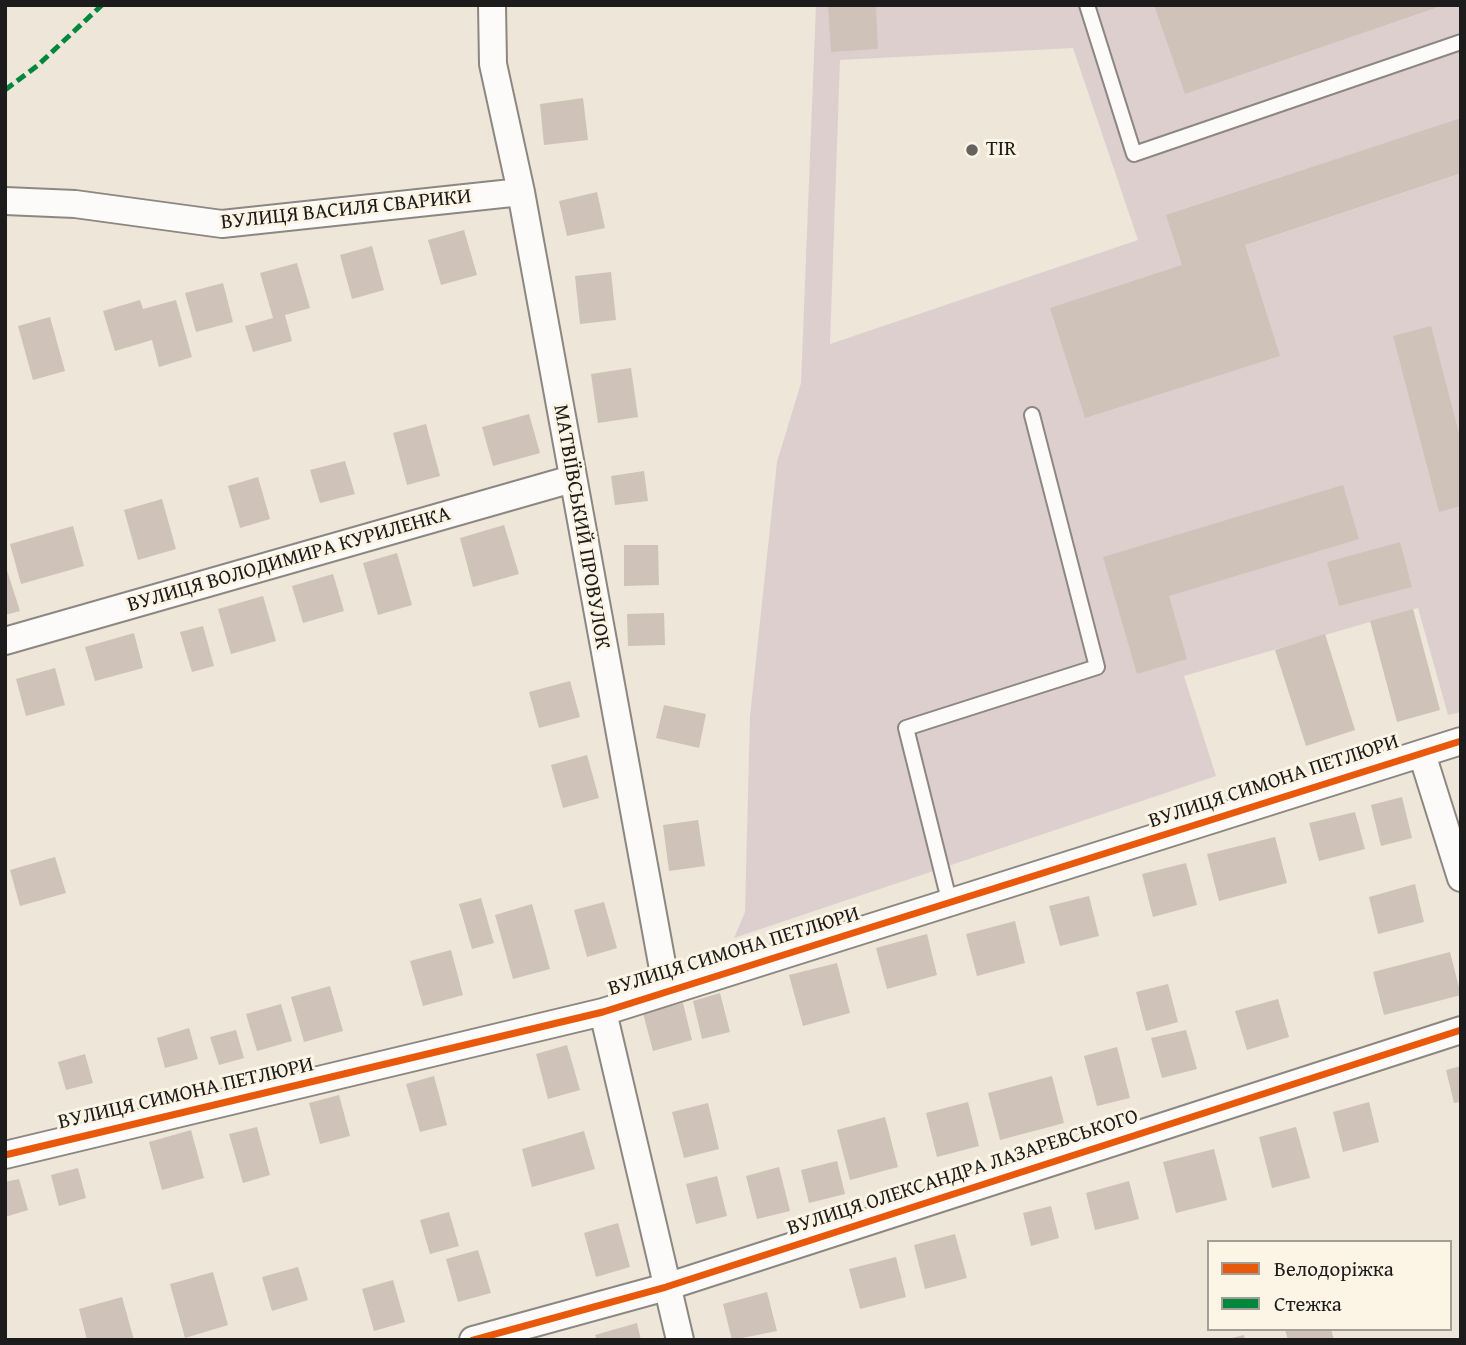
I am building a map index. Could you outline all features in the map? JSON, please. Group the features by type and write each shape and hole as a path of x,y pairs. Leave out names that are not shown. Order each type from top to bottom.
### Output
{"street":[{"name":"МАТВІЇВСЬКИЙ ПРОВУЛОК","path":"492,5 493,64 521,192 667,991"},
{"name":"ВУЛИЦЯ ВАСИЛЯ СВАРИКИ","path":"5,201 75,204 222,224 521,192"},
{"name":"ВУЛИЦЯ ВОЛОДИМИРА КУРИЛЕНКА","path":"5,641 572,479"},
{"name":"ВУЛИЦЯ СИМОНА ПЕТЛЮРИ","path":"5,1155 603,1012 1461,741"},
{"path":"1422,754 1461,878"},
{"path":"603,1012 680,1340"},
{"name":"ВУЛИЦЯ ОЛЕКСАНДРА ЛАЗАРЕВСЬКОГО","path":"473,1340 666,1287 1461,1030"}],"lane":[{"path":"1087,5 1134,154 1461,42"},
{"path":"950,904 906,728 1097,667 1032,415"}],"shaded area":[{"path":"816,5 1461,5 1461,712 1448,715 1418,608 1184,676 1216,776 734,938 745,912 750,716 777,462 801,383","holes":["1073,48 1138,240 830,344 840,60"]}],"building":[{"path":"828,5 876,5 878,49 831,52"},
{"path":"1154,5 1441,5 1441,6 1185,94"},
{"path":"583,98 588,140 544,145 540,104"},
{"path":"1461,118 1461,173 1245,245 1280,356 1085,418 1050,308 1182,265 1166,215"},
{"path":"597,192 605,228 567,236 559,201"},
{"path":"464,230 477,275 441,285 428,240"},
{"path":"372,246 384,290 352,299 340,255"},
{"path":"297,263 310,308 285,315 292,341 253,352 245,326 273,318 260,273"},
{"path":"611,272 616,320 580,324 575,276"},
{"path":"223,283 233,322 196,332 185,293"},
{"path":"140,300 143,309 176,300 192,357 159,367 152,340 115,351 103,311"},
{"path":"50,317 65,371 33,380 18,326"},
{"path":"1431,326 1461,441 1461,506 1439,512 1393,336"},
{"path":"631,368 638,417 598,423 591,374"},
{"path":"529,414 540,453 493,466 482,427"},
{"path":"426,424 440,476 407,485 393,433"},
{"path":"345,461 355,494 320,503 310,470"},
{"path":"644,471 648,501 615,505 611,476"},
{"path":"258,477 270,519 240,528 228,486"},
{"path":"1343,485 1359,539 1169,596 1187,659 1137,674 1103,557"},
{"path":"162,499 176,549 138,560 124,510"},
{"path":"504,525 519,574 473,587 460,538"},
{"path":"73,526 84,566 21,584 10,544"},
{"path":"1400,542 1412,587 1339,606 1327,562"},
{"path":"624,545 658,545 659,585 624,586"},
{"path":"397,553 412,605 378,615 363,563"},
{"path":"5,564 20,611 5,615"},
{"path":"333,574 344,611 303,623 292,586"},
{"path":"263,596 276,641 231,654 218,609"},
{"path":"1413,609 1440,710 1397,722 1370,621"},
{"path":"664,613 665,645 628,646 627,614"},
{"path":"203,626 214,666 192,672 180,632"},
{"path":"134,633 143,668 95,681 85,647"},
{"path":"1325,634 1355,730 1306,746 1275,650"},
{"path":"55,668 65,705 26,716 16,679"},
{"path":"570,681 580,717 539,728 529,692"},
{"path":"664,705 706,714 699,748 656,738"},
{"path":"587,755 599,798 563,808 551,765"},
{"path":"1402,797 1412,838 1381,846 1371,805"},
{"path":"1355,812 1365,849 1319,861 1309,823"},
{"path":"698,820 705,866 669,871 663,825"},
{"path":"1275,837 1287,883 1219,901 1207,854"},
{"path":"55,857 66,893 20,906 10,870"},
{"path":"1186,863 1197,905 1153,917 1142,874"},
{"path":"1415,884 1424,922 1378,934 1369,897"},
{"path":"1089,896 1099,936 1060,946 1049,906"},
{"path":"481,898 494,943 472,949 459,904"},
{"path":"604,902 617,948 587,957 574,910"},
{"path":"532,904 550,969 513,979 495,915"},
{"path":"1015,921 1025,963 977,976 966,934"},
{"path":"927,934 937,975 887,989 876,948"},
{"path":"451,950 463,995 423,1006 410,961"},
{"path":"1450,952 1461,995 1384,1015 1373,972"},
{"path":"837,963 850,1013 803,1026 789,975"},
{"path":"1168,984 1178,1022 1146,1031 1136,992"},
{"path":"330,986 343,1031 304,1042 291,997"},
{"path":"720,993 730,1032 702,1039 693,1001"},
{"path":"1278,999 1289,1037 1247,1050 1235,1011"},
{"path":"683,1003 692,1040 653,1051 643,1013"},
{"path":"281,1004 292,1041 257,1051 246,1014"},
{"path":"189,1028 198,1059 165,1068 157,1038"},
{"path":"236,1030 244,1058 219,1065 210,1037"},
{"path":"1186,1030 1197,1069 1162,1078 1151,1038"},
{"path":"567,1045 580,1090 548,1099 536,1054"},
{"path":"1117,1047 1130,1098 1097,1106 1084,1056"},
{"path":"85,1054 93,1083 66,1090 58,1062"},
{"path":"1461,1066 1461,1102 1454,1103 1446,1070"},
{"path":"434,1076 447,1125 420,1132 406,1084"},
{"path":"1052,1076 1064,1123 1000,1140 988,1093"},
{"path":"339,1095 350,1136 320,1144 309,1103"},
{"path":"968,1102 979,1146 937,1157 926,1113"},
{"path":"1369,1102 1379,1142 1343,1152 1333,1112"},
{"path":"708,1103 719,1149 684,1158 672,1112"},
{"path":"885,1117 898,1167 850,1180 837,1130"},
{"path":"257,1127 270,1175 243,1183 229,1134"},
{"path":"1296,1127 1310,1178 1272,1188 1259,1137"},
{"path":"191,1130 204,1178 162,1190 149,1142"},
{"path":"584,1131 595,1169 532,1187 522,1149"},
{"path":"1214,1149 1227,1200 1176,1213 1163,1162"},
{"path":"837,1161 845,1194 809,1203 801,1170"},
{"path":"779,1167 790,1211 757,1219 746,1176"},
{"path":"78,1168 86,1198 59,1206 51,1175"},
{"path":"717,1176 727,1216 696,1224 686,1184"},
{"path":"19,1179 28,1210 5,1217 5,1182"},
{"path":"1129,1181 1139,1219 1095,1230 1086,1193"},
{"path":"1051,1206 1059,1238 1031,1246 1023,1213"},
{"path":"449,1212 459,1246 430,1254 420,1220"},
{"path":"618,1223 630,1267 596,1277 584,1233"},
{"path":"955,1234 967,1278 925,1289 914,1245"},
{"path":"478,1250 491,1293 458,1302 446,1259"},
{"path":"896,1257 906,1297 860,1309 849,1269"},
{"path":"298,1267 308,1300 272,1311 262,1277"},
{"path":"213,1272 228,1325 185,1338 170,1284"},
{"path":"393,1280 405,1322 374,1331 362,1289"},
{"path":"767,1292 777,1331 732,1340 723,1304"},
{"path":"122,1297 134,1340 87,1340 79,1309"},
{"path":"637,1323 641,1340 597,1340 595,1335"},
{"path":"1285,1331 1332,1331 1334,1340 1288,1340"},
{"path":"1244,1335 1245,1340 1228,1340 1228,1339"}],"marked path":[{"path":"5,90 37,66 102,5"}],"cycle path":[{"path":"5,1155 603,1012 1461,741"},
{"path":"473,1340 666,1287 1461,1030"}],"place":[{"name":"TIR","path":"972,150"}]}
